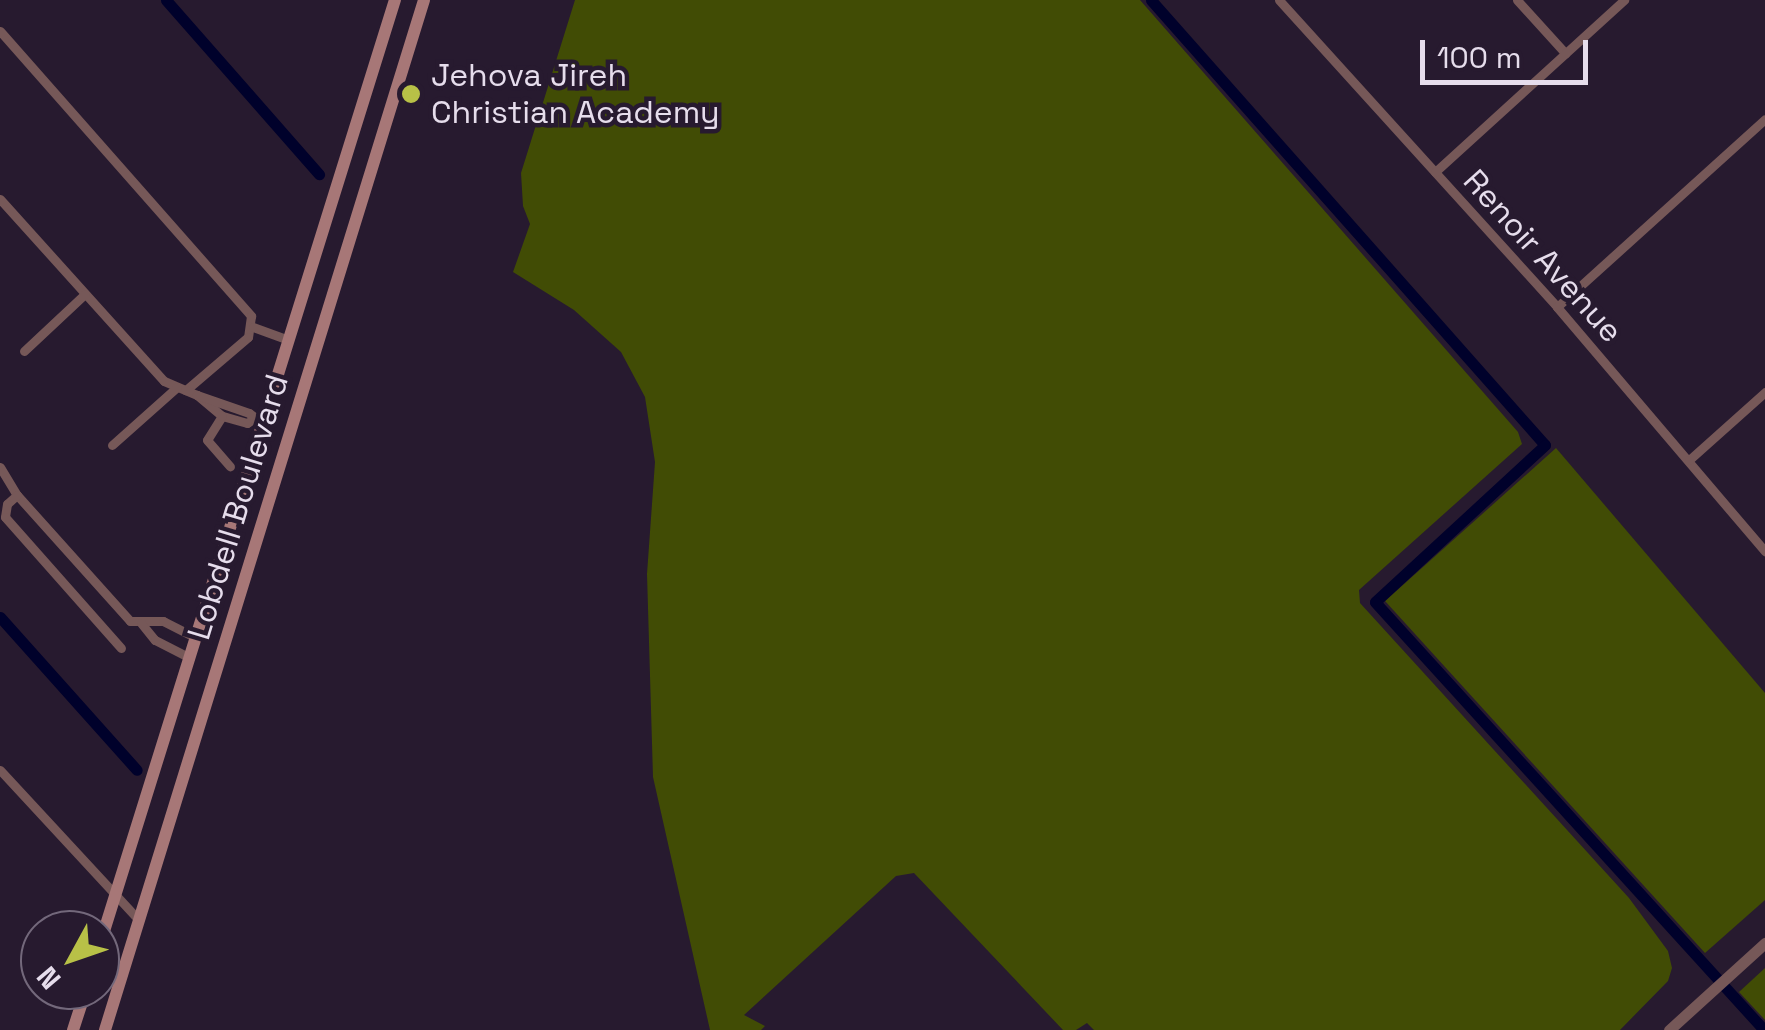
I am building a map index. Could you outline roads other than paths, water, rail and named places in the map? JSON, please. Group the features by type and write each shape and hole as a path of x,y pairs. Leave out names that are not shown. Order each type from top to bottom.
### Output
{"main road":[{"name":"Lobdell Boulevard","path":"110,910 244,484 258,421 289,340 395,0"},
{"path":"408,50 405,35 414,0"},
{"name":"Lobdell Boulevard","path":"105,1030 424,0"},
{"path":"244,484 271,491"},
{"path":"184,676 211,684"}],"street":[{"name":"Renoir Avenue","path":"1279,0 1557,307 1765,550"},
{"path":"1517,0 1565,53"},
{"path":"1434,172 1624,0"},
{"path":"0,31 251,316 248,337 112,445"},
{"path":"1557,307 1765,119"},
{"path":"0,199 164,381 197,395 226,414 249,413 258,421"},
{"path":"24,350 85,294"},
{"path":"252,327 289,340"},
{"path":"1689,460 1765,392"},
{"path":"197,395 219,401 226,414"},
{"path":"219,401 226,414"},
{"path":"226,414 206,440 230,466"},
{"path":"0,467 16,495 130,621 164,621 196,638"},
{"path":"16,495 7,504 5,517 121,648"},
{"path":"141,623 154,640 190,658"},
{"path":"0,770 138,919"},
{"path":"1669,1030 1765,944"}],"waterway":[{"path":"166,0 319,174"},
{"path":"1151,0 1545,445 1375,602 1764,1030"},
{"path":"0,617 137,770"}],"place":[{"name":"Jehova Jireh Christian Academy","path":"411,94"}]}
